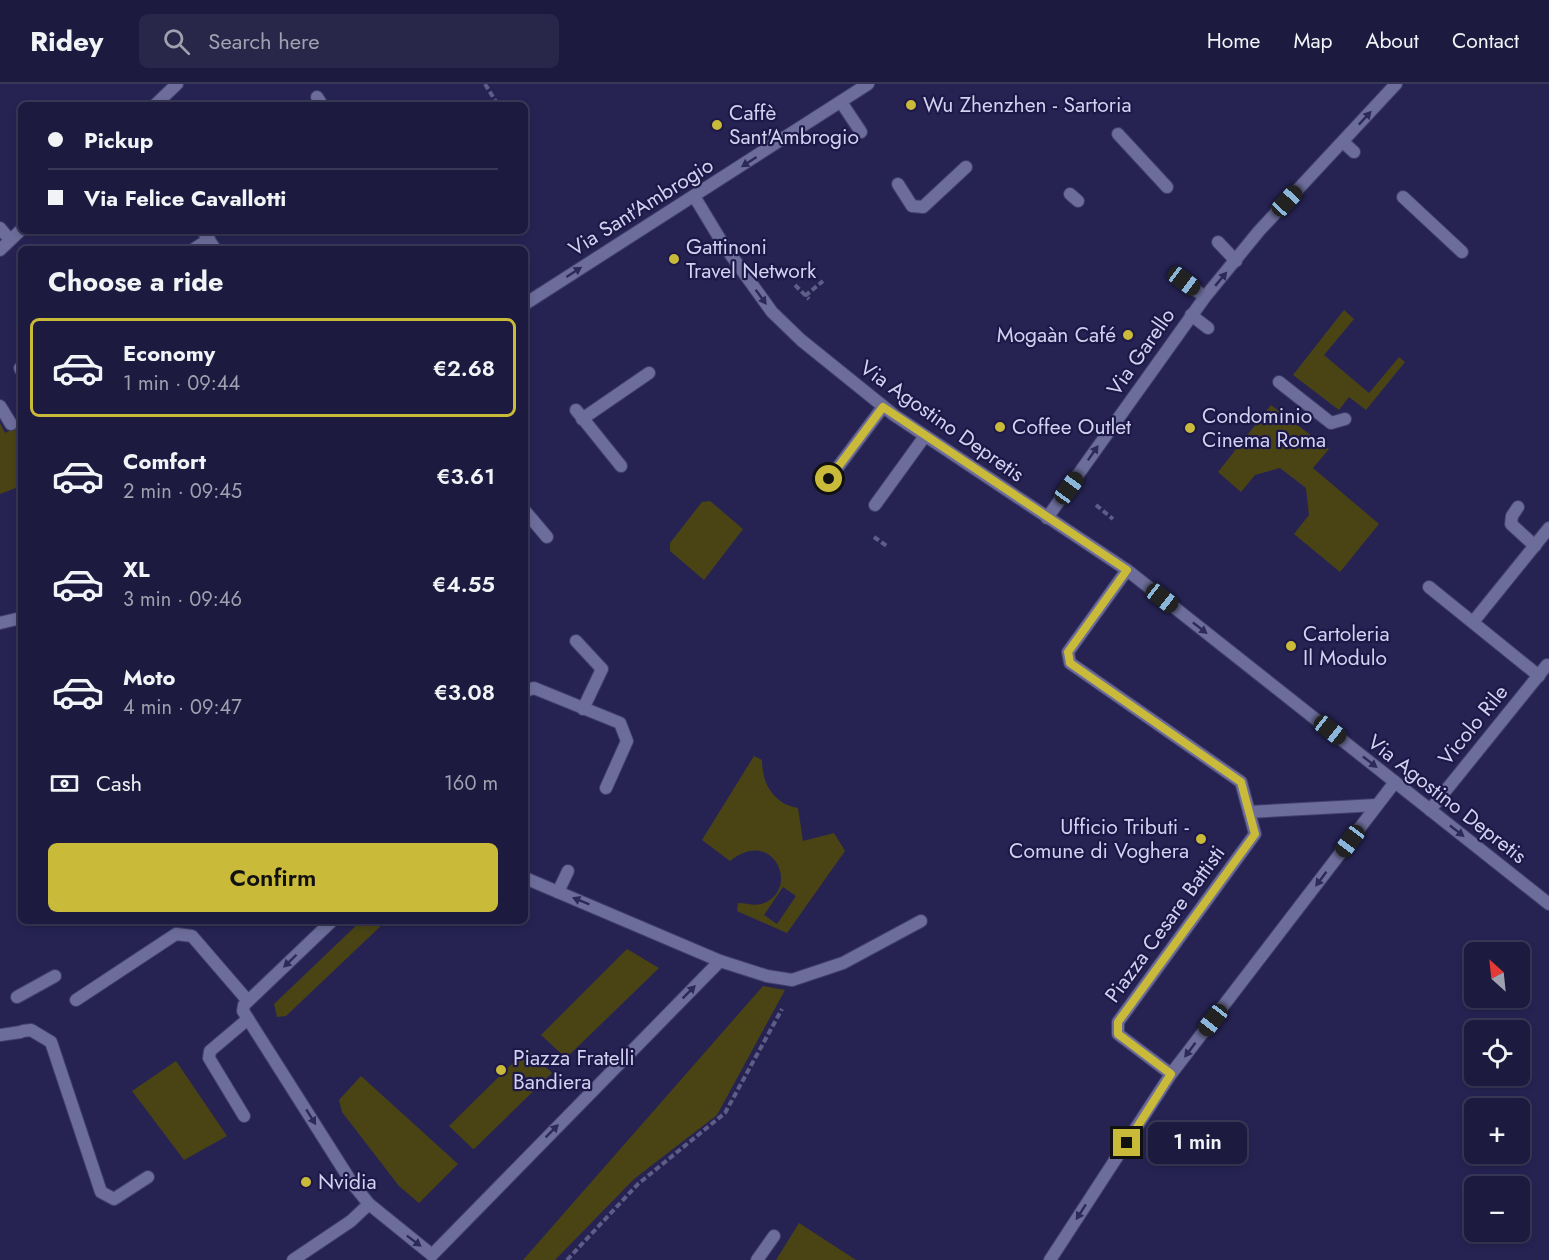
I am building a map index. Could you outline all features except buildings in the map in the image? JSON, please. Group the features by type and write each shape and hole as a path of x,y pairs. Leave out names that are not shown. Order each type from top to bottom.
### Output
{"street":[{"path":"158,102 177,84"},
{"name":"Via Sant'Ambrogio","path":"528,302 868,84"},
{"name":"Via Garello","path":"1047,518 1205,297 1259,231 1396,84"},
{"path":"841,102 861,132"},
{"path":"1118,134 1167,187"},
{"path":"1343,141 1354,152"},
{"path":"897,184 912,206 923,207 966,167"},
{"name":"Via Agostino Depretis","path":"694,196 723,244 772,312 801,340 883,407 1127,570 1549,904"},
{"path":"1403,197 1462,252"},
{"path":"0,228 10,240"},
{"path":"0,250 18,233"},
{"path":"1218,242 1236,261"},
{"path":"1184,281 1205,297"},
{"path":"1191,315 1208,328"},
{"path":"621,466 579,414 649,373"},
{"path":"1279,382 1331,423 1345,419"},
{"path":"0,406 11,424"},
{"path":"829,479 883,407"},
{"path":"874,505 925,436"},
{"path":"1518,507 1512,516 1511,524 1535,546"},
{"path":"528,515 547,537"},
{"path":"1473,622 1549,528"},
{"name":"Piazza Cesare Battisti","path":"1127,570 1068,652 1070,663 1241,782 1255,834 1118,1022 1118,1034 1171,1074"},
{"path":"1429,587 1539,676"},
{"path":"0,623 18,619"},
{"path":"576,641 602,669 583,709"},
{"name":"Vicolo Rile","path":"1430,810 1548,664"},
{"path":"528,690 534,688 620,723 627,741 606,788"},
{"path":"1050,1260 1171,1074 1395,782"},
{"path":"1249,812 1377,805"},
{"path":"558,892 568,871"},
{"path":"528,879 720,961 767,976 792,980 843,963 921,921"},
{"path":"329,924 248,1001 243,1011 352,1183 369,1204 436,1257 720,961"},
{"path":"76,1000 176,934 192,936 248,1001"},
{"path":"17,997 55,976"},
{"path":"244,1116 209,1058 210,1051 248,1019"},
{"path":"0,1035 31,1030 51,1042 101,1192 114,1199 148,1177"},
{"path":"293,1260 351,1221 369,1204"},
{"path":"758,1260 774,1236"}],"path":[{"path":"485,84 496,102"},
{"path":"567,1260 638,1184 725,1113 789,995 792,980"}],"shaded area":[{"path":"1344,310 1354,319 1324,355 1369,393 1399,357 1405,362 1366,410 1349,397 1339,410 1293,375"},
{"path":"1271,405 1329,449 1313,468 1379,524 1340,572 1294,534 1309,515 1306,488 1280,468 1255,475 1241,492 1218,472"},
{"path":"0,423 5,433 18,426 18,487 0,494"},
{"path":"710,501 743,529 704,580 670,551 670,543 702,502"},
{"path":"754,756 762,760 764,777 776,797 789,806 798,808 803,841 834,833 845,851 787,933 737,911 738,903 761,904 773,898 780,888 781,876 778,865 771,856 760,851 746,852 730,861 702,840","holes":["783,887 796,896 777,924 764,915"]},
{"path":"358,924 383,924 286,1016 277,1017 274,1004"},
{"path":"627,949 659,968 566,1058 541,1035"},
{"path":"763,986 785,990 717,1115 634,1179 555,1260 523,1260"},
{"path":"527,1049 552,1073 474,1149 472,1148 449,1126"},
{"path":"176,1061 227,1136 184,1160 132,1091"},
{"path":"361,1076 458,1164 419,1203 399,1186 342,1112 339,1100"},
{"path":"799,1223 856,1260 776,1260"}],"place":[{"name":"Wu Zhenzhen - Sartoria","path":"911,105"},
{"name":"Caffè Sant'Ambrogio","path":"717,125"},
{"name":"Gattinoni Travel Network","path":"674,259"},
{"name":"Mogaàn Café","path":"1128,335"},
{"name":"Coffee Outlet","path":"1000,427"},
{"name":"Condominio Cinema Roma","path":"1190,428"},
{"name":"Cartoleria Il Modulo","path":"1291,646"},
{"name":"Ufficio Tributi - Comune di Voghera","path":"1201,839"},
{"name":"Piazza Fratelli Bandiera","path":"501,1070"},
{"name":"Nvidia","path":"306,1182"}],"route":[{"path":"829,479 883,407 1127,570 1068,652 1070,663 1241,782 1255,834 1118,1022 1118,1034 1171,1074 1127,1143"}]}
